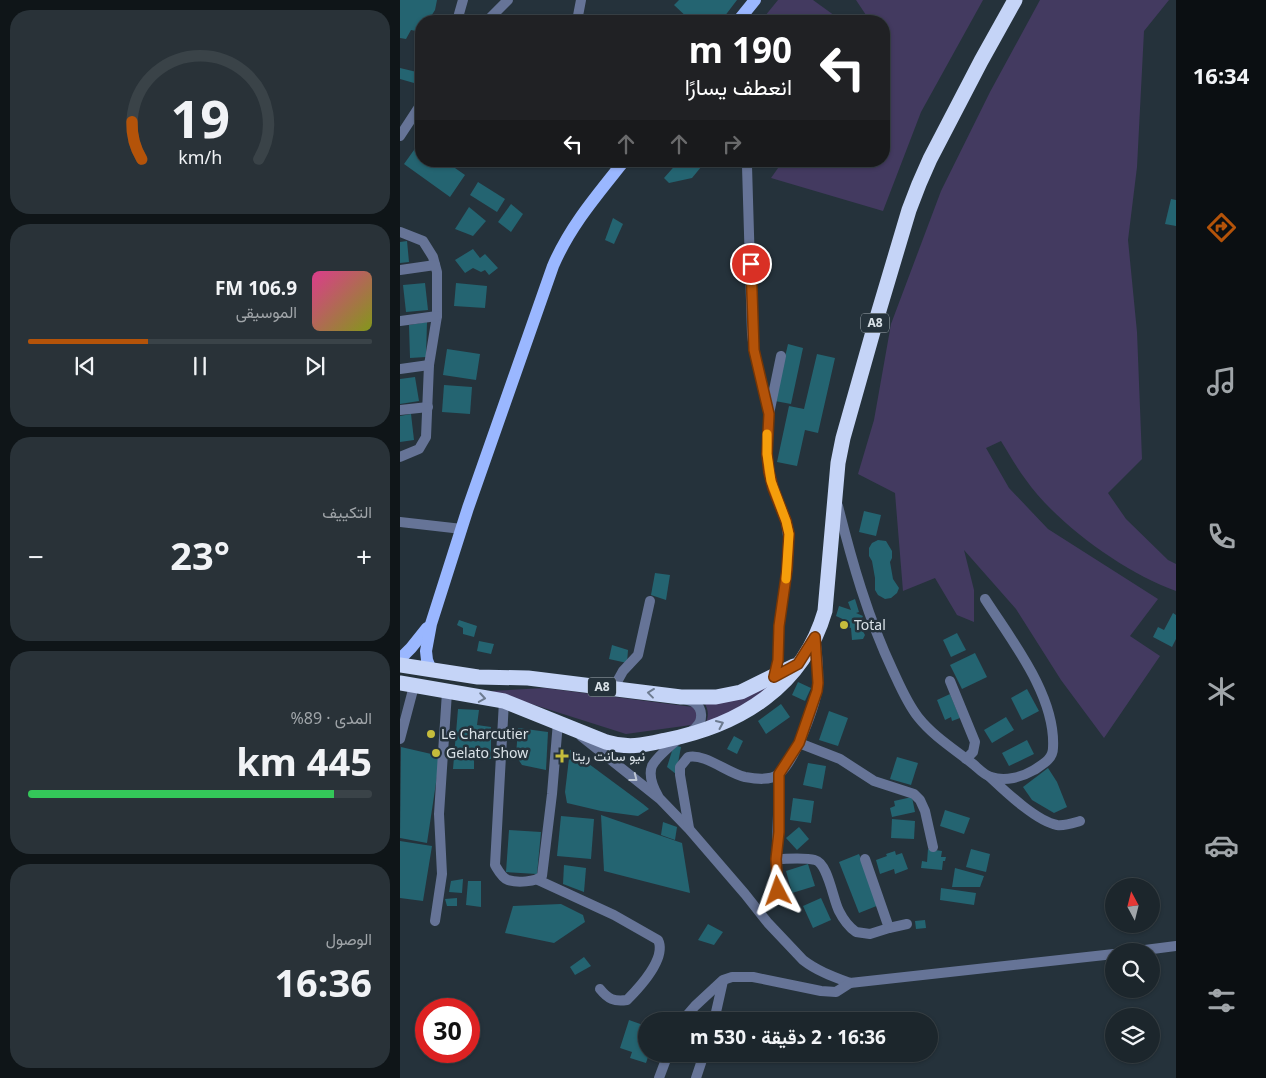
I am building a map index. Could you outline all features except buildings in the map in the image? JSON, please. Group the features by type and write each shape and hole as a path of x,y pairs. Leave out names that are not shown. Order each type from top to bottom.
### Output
{"highway":[{"name":"A8","path":"407,685 504,701 619,746 632,747 710,729 753,707 777,690 798,664 815,637 825,612 838,463 878,314 918,184 981,61 1015,0"},
{"name":"A8","path":"400,664 478,677 528,678 681,697 724,696 748,689 798,664"}],"main road":[{"path":"743,15 755,0"},
{"path":"431,670 426,654 430,624 559,251 588,205 619,167"},
{"path":"400,659 430,624"}],"street":[{"path":"459,15 463,0"},
{"path":"493,15 508,0"},
{"path":"578,15 581,0"},
{"path":"400,136 415,113"},
{"path":"747,167 753,342 769,414"},
{"path":"400,232 423,242 430,252 437,272 437,316 429,365 426,437 424,443 414,452 400,457"},
{"path":"400,270 435,264"},
{"path":"400,321 437,316"},
{"path":"774,677 778,660 779,626 787,570 789,534 773,488 767,454 769,414 781,356"},
{"path":"400,369 429,365"},
{"path":"400,410 428,407"},
{"path":"836,497 862,596 904,693 924,724 1024,807 1056,825 1066,825 1080,821"},
{"path":"400,522 462,529"},
{"path":"985,599 1038,685 1047,708 1053,742 1050,758 1027,774 1011,778 990,777"},
{"path":"613,689 623,671 638,655 650,601"},
{"path":"689,829 680,775 680,767 688,757 696,756 702,758 733,774 746,777 772,778 779,774 799,743 817,691 815,637"},
{"path":"950,681 975,742 974,752 966,759"},
{"path":"400,739 407,685"},
{"path":"435,922 442,874 439,814 448,692"},
{"path":"660,799 652,781 651,770 653,763 681,737 696,728 702,716 696,703 681,697"},
{"path":"504,701 495,865 502,877 508,880 532,882 542,876 563,724 660,799 689,829 768,923 803,960 825,973 850,983"},
{"path":"799,743 840,759 874,781 914,794 920,800 925,811 933,847"},
{"path":"778,891 776,859 779,832 779,774"},
{"path":"776,859 815,860 821,863 839,910 856,932 870,934 907,924"},
{"path":"865,859 889,928"},
{"path":"538,880 614,915 658,940 660,944 659,954 646,979 626,1000 607,998 600,989"},
{"path":"1160,948 1176,946"},
{"path":"690,1012 723,980 732,977 741,976 807,989 836,992 850,983 1105,955"},
{"path":"716,1012 723,980"},
{"path":"659,1078 665,1062"},
{"path":"696,1078 701,1062"}],"shaded area":[{"path":"778,0 813,0 834,15 766,15"},
{"path":"856,0 983,0 921,112 883,211 771,178 779,167 890,167 890,15 866,15"},
{"path":"1040,0 1169,0 1144,31 1137,167 1128,240 1137,332 1142,459 1108,493 1126,519 1168,560 1176,564 1176,591 1156,583 1114,560 1074,530 1039,497 1001,441 986,448 1009,488 1048,529 1158,599 1130,636 1160,656 1104,738 1061,680 1016,609 964,550 974,590 974,622 957,615 935,578 903,591 895,493 858,474 874,420 891,324 941,191 990,92"},
{"path":"785,676 764,694 705,725 708,714 704,702"},
{"path":"545,688 693,707 697,712 697,716 691,725 626,734 491,691"}],"slow traffic":[{"path":"767,434 769,472 789,534 786,579"}],"place":[{"name":"Total","path":"844,625"},
{"name":"Le Charcutier","path":"431,734"},
{"name":"Gelato Show","path":"436,753"},
{"name":"نيو سانت ريتا","path":"562,756"}],"route":[{"path":"751,264 752,334 769,414 767,454 769,472 789,534 787,570 779,626 778,660 774,677 798,664 815,637 817,655 818,683 814,702 799,743 779,774 779,832 776,859 778,891"}]}
